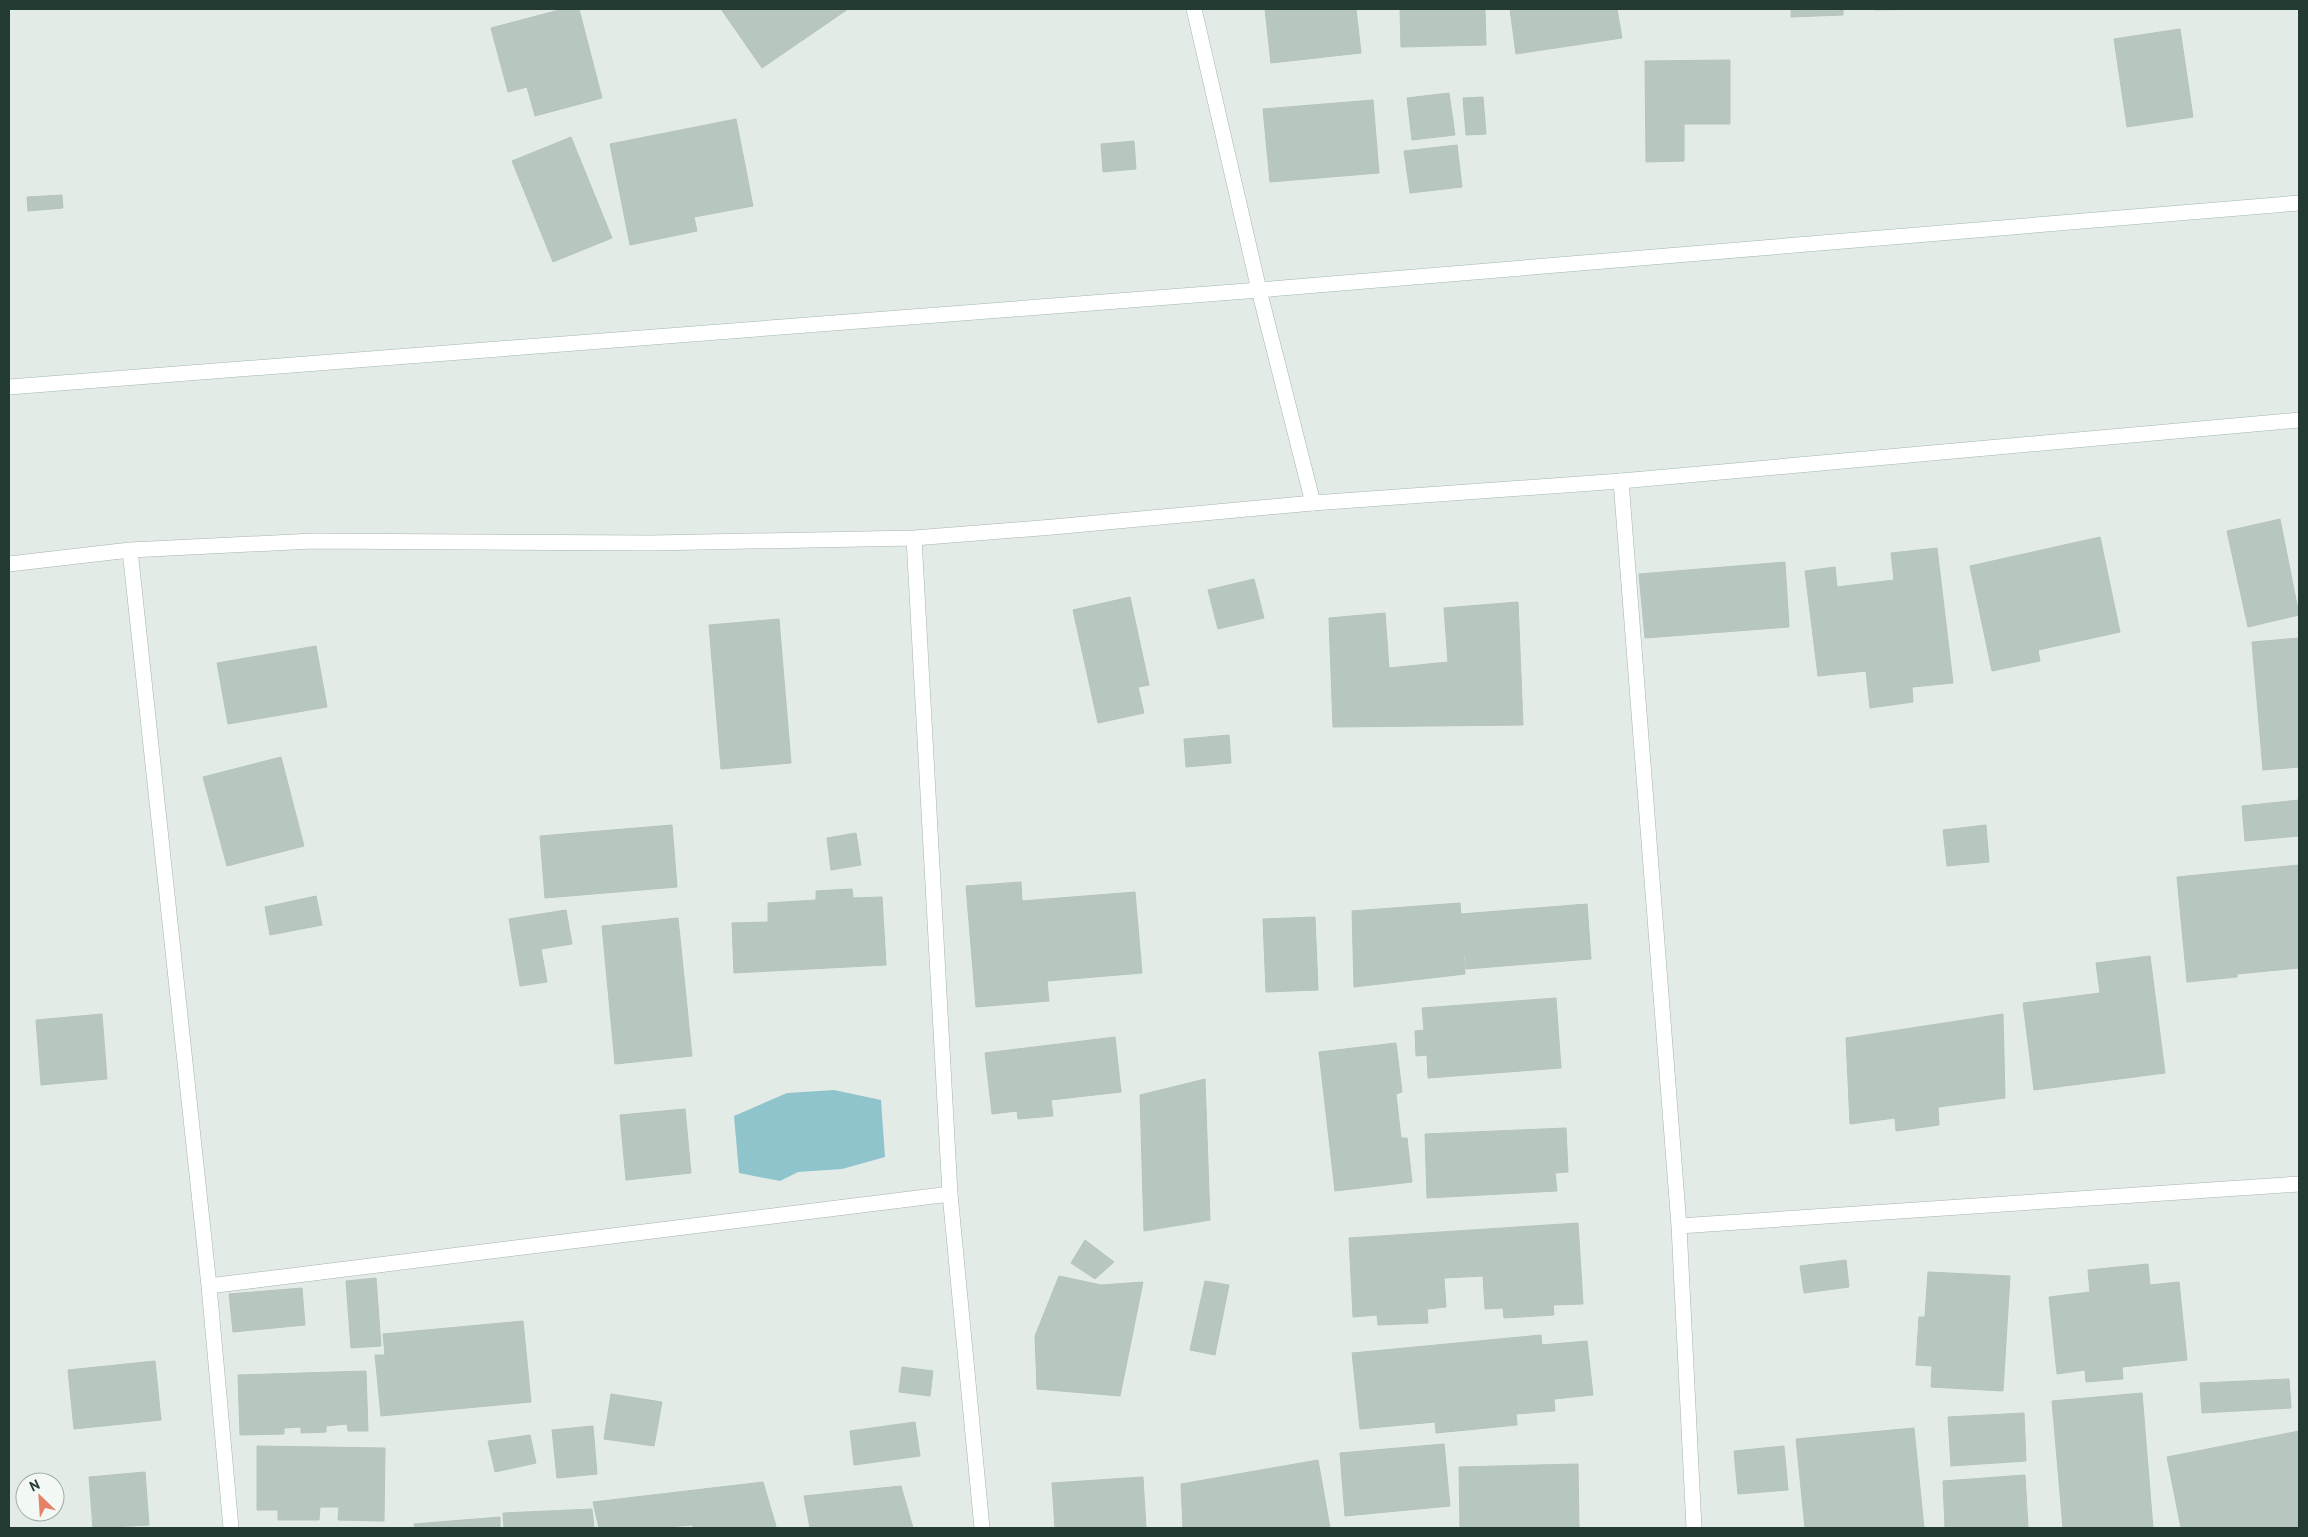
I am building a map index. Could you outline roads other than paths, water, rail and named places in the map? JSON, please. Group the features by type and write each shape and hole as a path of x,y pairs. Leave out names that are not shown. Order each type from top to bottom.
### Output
{"street":[{"path":"1194,9 1259,290 1313,503"},
{"path":"9,387 1259,290 2299,202"},
{"path":"9,564 130,550 313,541 652,544 914,538 1313,503 1621,481 2299,420"},
{"path":"1621,481 1679,1226 1694,1528"},
{"path":"914,538 950,1194 982,1528"},
{"path":"130,550 209,1286 230,1528"},
{"path":"1679,1226 2299,1184"},
{"path":"209,1286 950,1194"}],"water":[{"path":"834,1090 881,1100 885,1157 842,1169 798,1172 780,1181 739,1173 734,1116 787,1093"}]}
